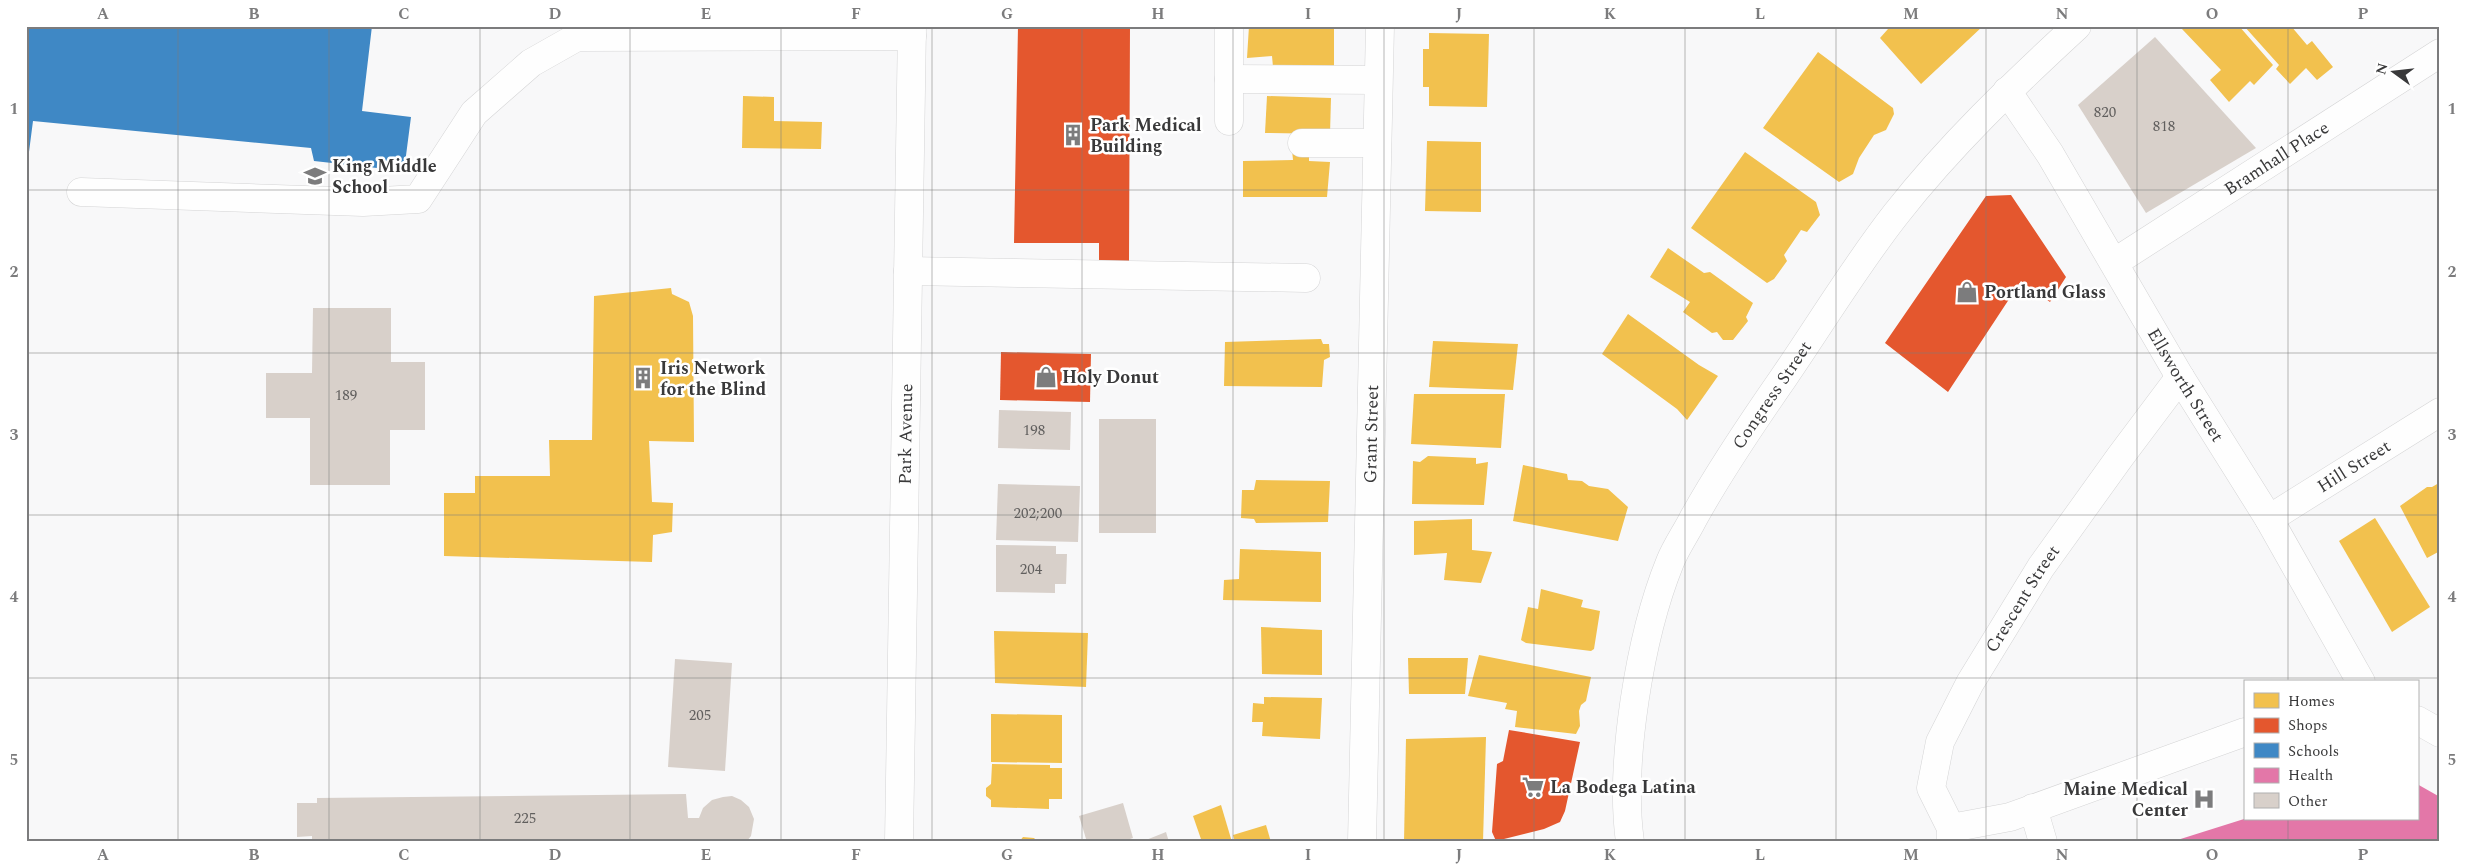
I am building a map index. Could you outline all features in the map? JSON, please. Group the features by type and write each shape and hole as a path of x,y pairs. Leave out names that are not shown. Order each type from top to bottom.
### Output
{"street":[{"path":"1229,26 1229,121"},
{"name":"Grant Street","path":"1362,842 1380,26"},
{"name":"Congress Street","path":"1630,842 1628,762 1636,693 1650,626 1670,561 1740,440 1895,215 1939,162 2007,91 2077,26"},
{"path":"81,192 364,202 418,199 474,113 531,64 577,37 912,31"},
{"name":"Park Avenue","path":"898,842 912,31"},
{"name":"Bramhall Place","path":"2114,262 2440,53"},
{"path":"1229,80 1378,80"},
{"name":"Ellsworth Street","path":"2007,91 2050,154 2180,378 2269,519 2360,680"},
{"path":"1302,143 1377,143"},
{"path":"908,271 1306,278"},
{"name":"Crescent Street","path":"1951,835 1931,788 1940,742 1944,734 1970,683 2041,567 2120,457 2180,378"},
{"name":"Hill Street","path":"2269,519 2440,412"},
{"path":"2418,721 2440,733"},
{"path":"1951,835 2033,808 2244,732"},
{"path":"2033,808 2043,842"}],"building: Homes":[{"path":"1249,26 1334,26 1334,69 1273,67 1272,56 1247,58"},
{"path":"1886,26 1983,26 1921,84 1880,38 1888,29"},
{"path":"2185,26 2239,26 2273,65 2254,85 2250,81 2229,102 2210,80 2221,70 2182,29"},
{"path":"2244,26 2291,26 2307,45 2312,41 2333,67 2317,80 2306,68 2290,84 2276,69 2279,65"},
{"path":"1429,33 1489,34 1487,107 1429,106 1429,87 1423,87 1423,49 1429,49"},
{"path":"1818,52 1893,108 1894,114 1886,130 1874,135 1859,158 1853,174 1839,182 1763,128"},
{"path":"743,96 774,97 774,121 822,122 821,149 742,148"},
{"path":"1267,96 1331,98 1330,134 1265,133"},
{"path":"1427,141 1481,142 1481,212 1425,211"},
{"path":"1309,149 1309,161 1330,162 1327,197 1243,197 1243,161 1293,160 1292,150"},
{"path":"1745,152 1816,202 1820,215 1807,232 1801,230 1784,255 1787,261 1774,279 1767,283 1691,228"},
{"path":"1668,248 1704,273 1710,272 1753,303 1746,317 1748,321 1733,340 1723,340 1717,332 1712,333 1683,312 1690,302 1650,277"},
{"name":"Iris Network for the Blind","path":"671,288 672,294 689,302 693,316 694,442 649,441 652,502 673,503 672,532 653,535 652,562 444,556 444,493 475,493 475,476 550,476 549,440 592,440 594,296"},
{"path":"1628,314 1699,365 1718,376 1687,420 1677,409 1602,354"},
{"path":"1321,339 1323,344 1329,344 1330,357 1324,360 1322,387 1224,386 1225,342"},
{"path":"1433,341 1518,344 1513,390 1429,387"},
{"path":"1414,394 1505,394 1501,448 1411,444"},
{"path":"1428,456 1476,458 1476,464 1488,462 1484,505 1412,504 1413,461 1420,462"},
{"path":"1523,465 1567,474 1568,480 1582,481 1589,486 1608,489 1628,507 1618,541 1513,521"},
{"path":"1256,480 1330,481 1328,522 1256,523 1254,519 1241,518 1242,490 1254,490"},
{"path":"2439,483 2440,551 2427,558 2400,506 2427,487 2432,487"},
{"path":"2375,518 2430,607 2392,632 2339,541"},
{"path":"1472,519 1472,550 1492,552 1481,583 1444,580 1447,553 1414,555 1414,521"},
{"path":"1240,549 1321,552 1321,602 1223,600 1224,580 1239,579"},
{"path":"1541,589 1583,600 1581,607 1600,611 1594,649 1591,651 1526,643 1521,640 1528,607 1538,609"},
{"path":"1261,627 1322,630 1322,675 1262,674"},
{"path":"994,631 1088,633 1086,687 995,683"},
{"path":"1479,655 1591,677 1586,701 1581,705 1579,711 1580,726 1576,734 1515,727 1517,711 1505,709 1507,703 1468,696"},
{"path":"1408,658 1468,658 1465,694 1409,694"},
{"path":"1264,697 1322,698 1320,739 1262,736 1263,722 1252,722 1253,703 1264,704"},
{"path":"991,714 1062,715 1062,763 991,762"},
{"path":"1486,737 1483,842 1404,842 1406,739"},
{"path":"992,764 1050,765 1050,768 1062,768 1062,799 1049,799 1049,809 991,807 991,800 986,796 986,788 991,784"},
{"path":"1221,805 1232,842 1202,842 1193,816"},
{"path":"1266,825 1271,842 1235,842 1233,835"},
{"path":"1023,837 1034,838 1038,842 1019,842"}],"building: Shops":[{"name":"Park Medical Building","path":"1018,26 1130,26 1129,261 1099,262 1099,243 1014,243"},
{"name":"Portland Glass","path":"2011,195 2066,277 2050,302 2021,281 1948,392 1885,343 1986,196"},
{"name":"Holy Donut","path":"1001,352 1091,354 1090,402 1000,400"},
{"name":"La Bodega Latina","path":"1509,730 1580,742 1565,811 1560,822 1544,829 1496,841 1492,832 1497,764 1503,761"}],"building: Schools":[{"path":"26,26 372,26 362,111 411,117 404,171 314,161 311,148 33,121 26,175"}],"building: Health":[{"path":"2418,785 2440,797 2440,842 2171,842 2244,819 2418,820"}],"building: Other":[{"path":"2155,37 2256,148 2146,213 2078,105"},
{"path":"313,308 391,308 391,362 425,362 425,430 390,430 390,485 310,485 310,418 266,418 266,373 312,373"},
{"path":"999,410 1071,412 1070,450 998,448"},
{"path":"1099,419 1156,419 1156,533 1099,533"},
{"path":"998,484 1080,486 1078,542 996,540"},
{"path":"996,545 1056,546 1056,554 1067,554 1066,584 1055,584 1055,593 996,592"},
{"path":"675,659 732,663 725,771 668,767"},
{"path":"686,794 688,818 699,818 703,808 712,800 732,796 741,800 749,807 754,819 751,836 746,842 312,842 312,836 297,837 297,803 317,803 317,798"},
{"path":"1123,803 1133,838 1121,842 1087,842 1079,816"},
{"path":"1166,832 1169,842 1141,842"}],"place":[{"name":"Park Medical Building","path":"1073,135"},
{"name":"King Middle School","path":"315,176"},
{"name":"Portland Glass","path":"1967,292"},
{"name":"Holy Donut","path":"1046,377"},
{"name":"Iris Network for the Blind","path":"643,378"},
{"name":"La Bodega Latina","path":"1533,787"},
{"name":"Maine Medical Center","path":"2204,799"}]}
